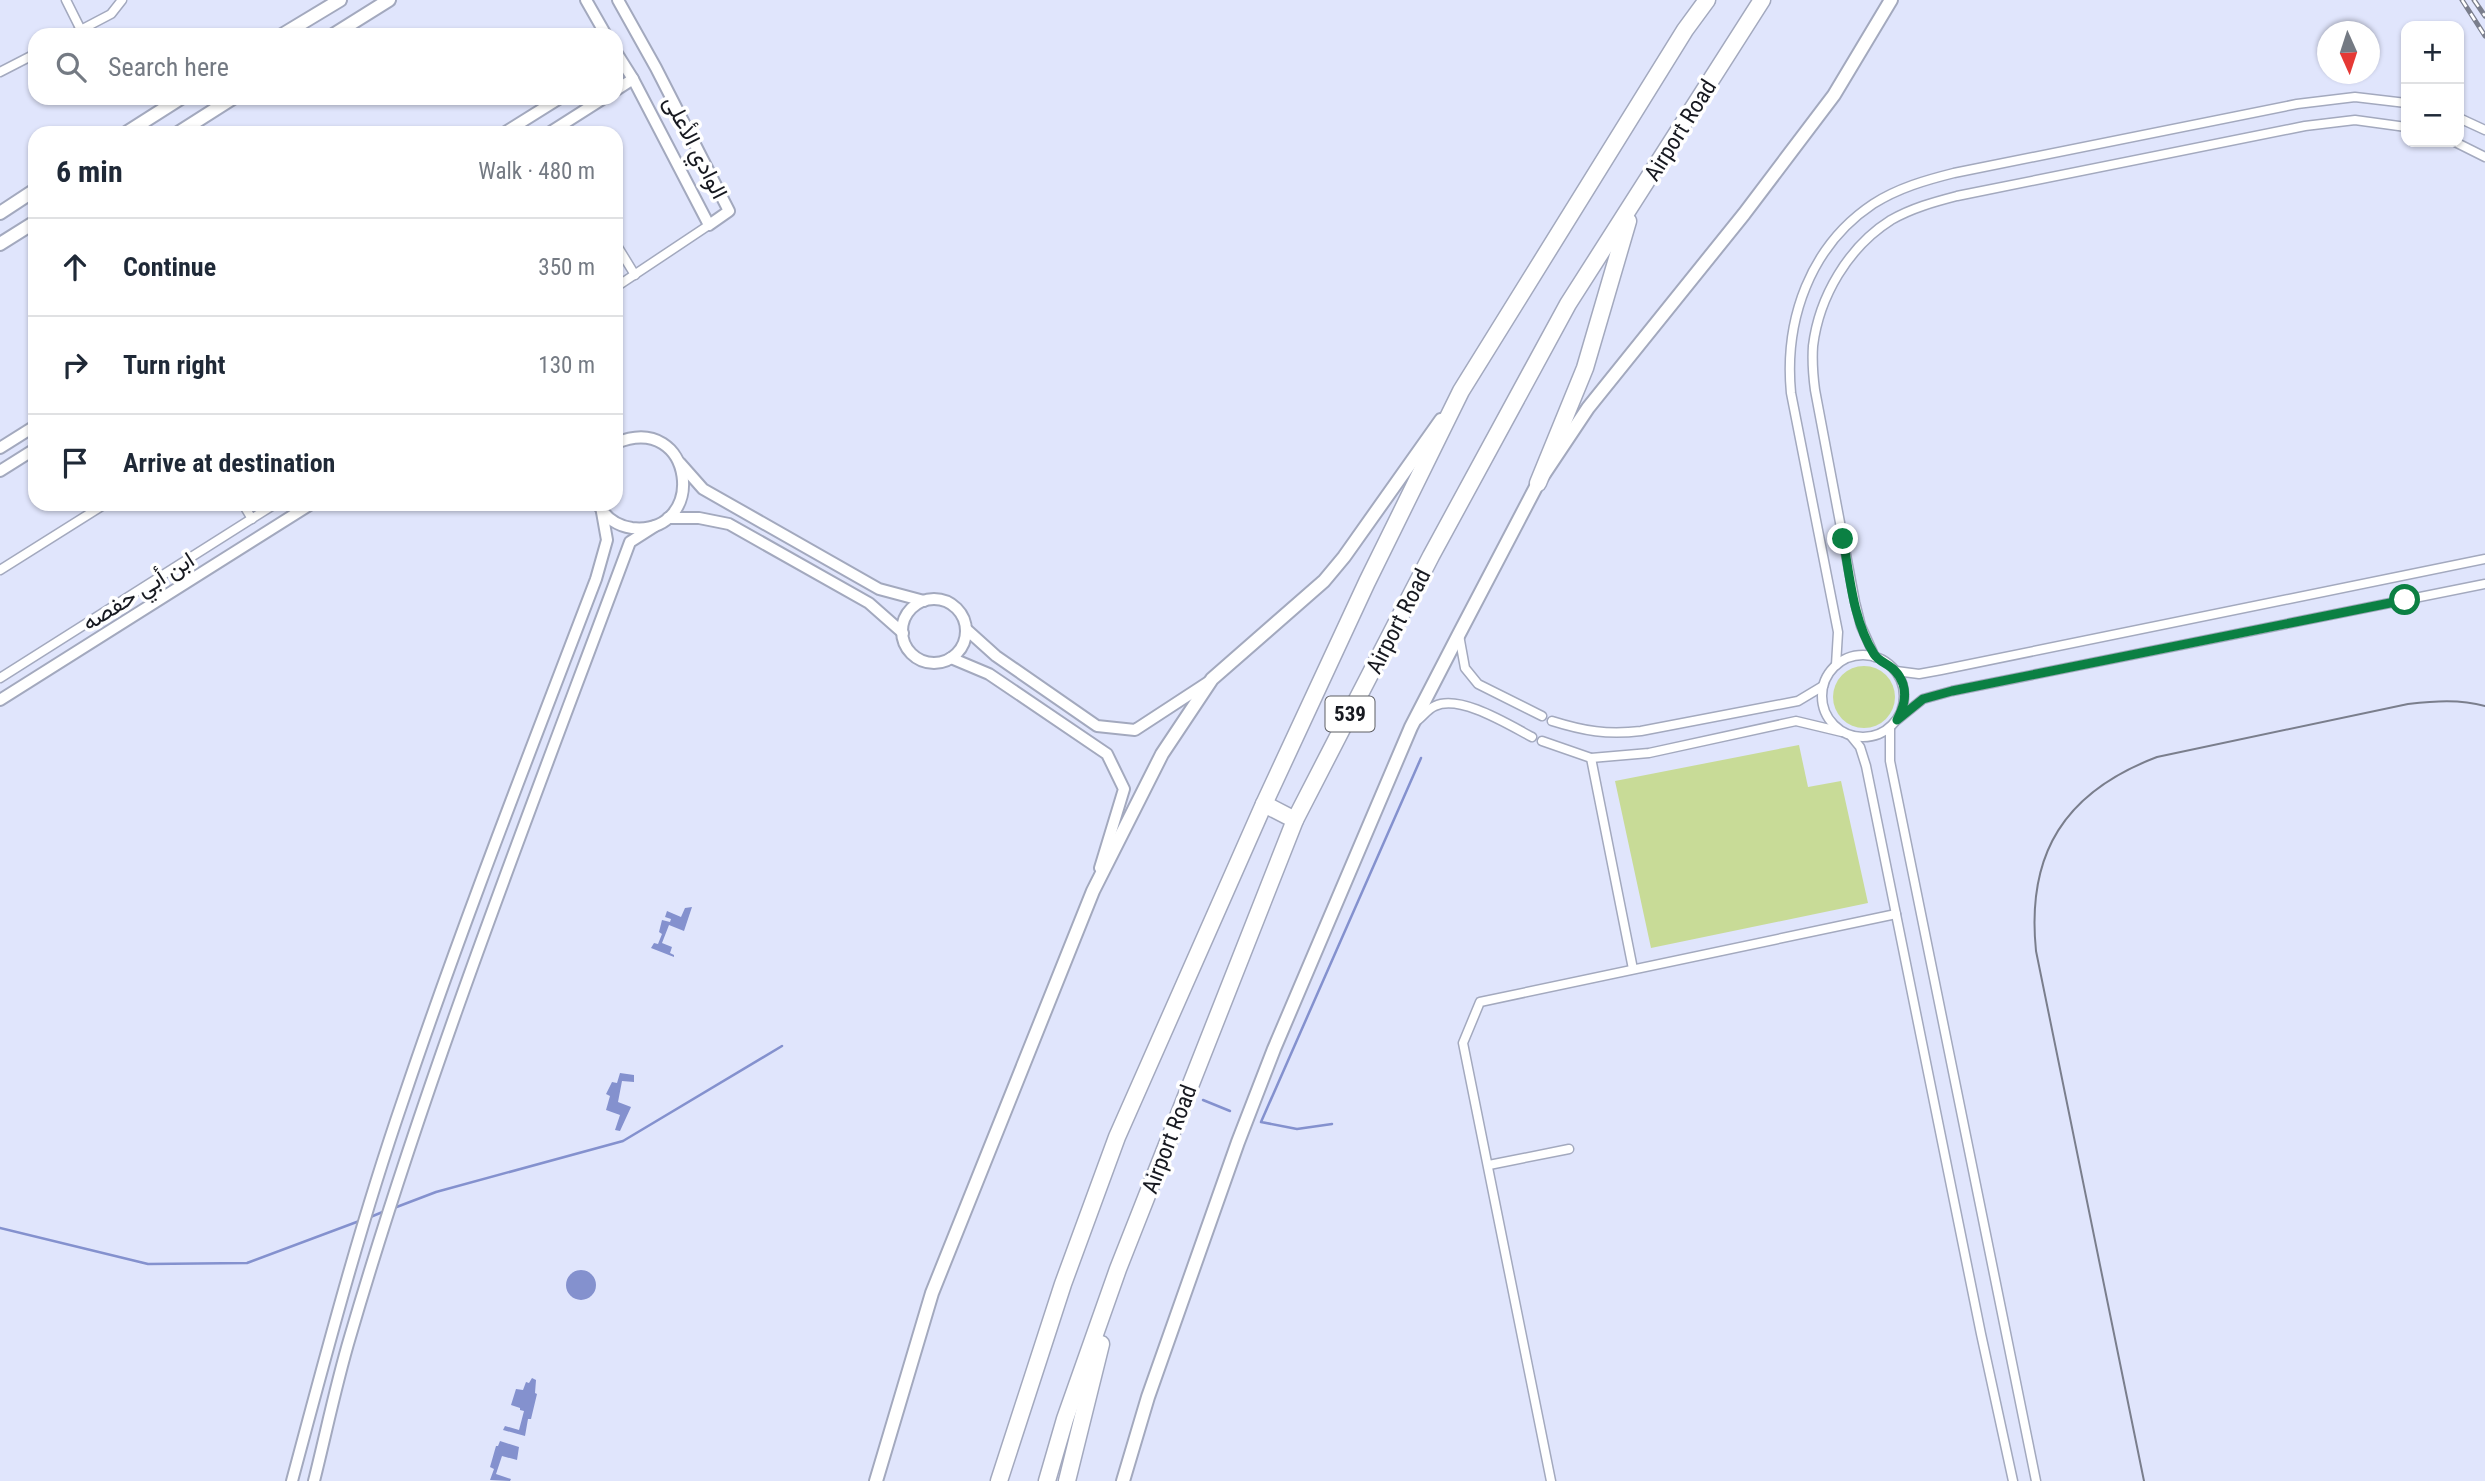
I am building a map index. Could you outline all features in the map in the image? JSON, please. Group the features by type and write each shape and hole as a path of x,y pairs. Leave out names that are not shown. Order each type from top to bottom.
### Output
{"highway":[{"name":"Airport Road","path":"999,1481 1063,1284 1117,1137 1264,804 1367,582 1461,391 1678,42 1707,0"},
{"name":"Airport Road","path":"1047,1481 1065,1419 1122,1258 1295,820 1431,556 1568,304 1762,0"},
{"path":"1538,483 1585,368 1634,203"},
{"path":"1264,804 1295,820"},
{"path":"1067,1481 1122,1258"}],"main road":[{"path":"294,28 340,0"},
{"path":"345,28 389,0"},
{"path":"1123,1481 1148,1396 1273,1049 1411,727 1459,634 1538,483 1588,408 1744,214 1834,95 1891,0"},
{"path":"137,126 170,105"},
{"path":"189,126 222,105"},
{"path":"0,213 28,195"},
{"path":"0,244 28,228"},
{"path":"876,1481 932,1293 1093,891 1162,754 1212,679 1324,581 1344,558 1461,391"}],"street":[{"path":"66,0 80,28"},
{"path":"85,28 111,14 122,0"},
{"path":"586,0 602,28"},
{"name":"الوادي الأعلى","path":"618,0 729,211 709,225 633,79 623,66"},
{"path":"0,72 28,58"},
{"path":"623,85 633,79"},
{"path":"1836,665 1838,632 1791,393 1789,368 1794,318 1804,290 1828,249 1858,216 1897,191 1954,173 2297,104 2355,97 2401,102"},
{"path":"515,126 549,105"},
{"path":"560,126 593,105"},
{"path":"1875,657 1861,626 1855,602 1815,390 1813,365 1816,334 1827,296 1837,276 1861,244 1890,221 1909,211 1957,196 2305,126 2355,120 2401,126"},
{"path":"2464,120 2485,130"},
{"path":"2464,146 2485,157"},
{"path":"623,283 709,225"},
{"path":"623,255 635,275"},
{"path":"0,448 28,430"},
{"path":"623,440 643,437 659,441 671,450 703,489 879,589 924,601 941,600 950,604 958,610 966,629 975,640 1097,726 1135,730 1212,679"},
{"path":"0,471 28,453"},
{"path":"314,1481 349,1339 458,1004 629,542 668,518 678,507 684,492 680,463"},
{"path":"0,570 94,511"},
{"path":"247,511 252,519"},
{"name":"ابن أبي حفصه","path":"0,678 264,511"},
{"path":"0,700 300,511"},
{"path":"292,1481 335,1322 402,1102 479,886 596,579 607,540 601,511"},
{"path":"603,511 613,521 626,527 641,529 655,526"},
{"path":"668,518 699,518 729,524 869,603 903,634"},
{"path":"1896,671 1919,674 1941,670 2485,559"},
{"path":"1542,741 1591,758 1649,753 1796,721 1865,738 1890,728 1923,699 1952,691 2485,584"},
{"path":"924,601 912,608 906,617 903,634 907,648 923,661 934,663 951,658 961,649 966,629"},
{"path":"1459,634 1465,668 1478,684 1542,716"},
{"path":"1842,732 1831,723 1825,712 1823,686 1836,665 1848,658 1862,655 1875,657 1887,662 1896,671 1903,683 1905,695 1897,720"},
{"path":"951,658 989,674 1107,754 1124,789 1093,891"},
{"path":"1552,721 1584,731 1620,734 1798,701 1823,686"},
{"path":"1411,727 1434,706 1451,703 1473,708 1532,737"},
{"path":"1890,728 1890,761 2036,1481"},
{"path":"1851,736 1860,747 1866,766 2013,1481"},
{"path":"1591,758 1633,969"},
{"path":"1552,1481 1488,1178 1489,1165 1463,1043 1480,1002 1896,914"},
{"path":"1489,1165 1569,1149"}],"green space":[{"path":"1864,666 1876,668 1886,675 1893,685 1893,709 1886,719 1876,726 1864,728 1852,726 1842,719 1835,709 1833,697 1835,685 1842,675 1852,668"},
{"path":"1799,745 1808,787 1841,781 1868,903 1651,948 1615,781"}],"water":[{"path":"692,907 684,931 669,925 662,943 672,947 670,953 674,957 651,948 654,943 658,944 662,934 659,932 662,920 670,922 671,919 665,917 667,911 681,917 685,908"},
{"path":"620,1073 634,1075 634,1082 622,1081 618,1102 631,1107 620,1131 615,1130 620,1115 606,1110 610,1096 606,1094 612,1082 617,1083"},
{"path":"581,1270 592,1274 596,1285 592,1296 581,1300 570,1296 566,1285 570,1274"},
{"path":"532,1378 536,1380 537,1394 525,1436 503,1430 505,1426 519,1430 524,1411 511,1405 516,1389 523,1390 526,1382 529,1383"},
{"path":"500,1441 519,1447 517,1460 502,1456 496,1474 511,1479 510,1481 490,1480 494,1469 490,1467"}],"waterway":[{"path":"1332,1124 1297,1129 1261,1122 1421,758"},
{"path":"394,1208 436,1192 623,1141 782,1046"},
{"path":"1203,1100 1230,1111"},
{"path":"368,1218 385,1211"},
{"path":"0,1228 148,1264 247,1263 362,1220"}],"tram line":[{"path":"2144,1481 2036,951 2038,884 2046,856 2058,830 2076,808 2098,788 2125,771 2157,757 2408,704 2437,701 2485,706"}],"railway":[{"path":"2462,0 2485,36"},
{"path":"2474,0 2485,16"}],"route":[{"path":"1843,539 1861,626 1875,657 1887,662 1903,683 1903,708 1897,720 1923,699 1952,691 2405,600"}]}
